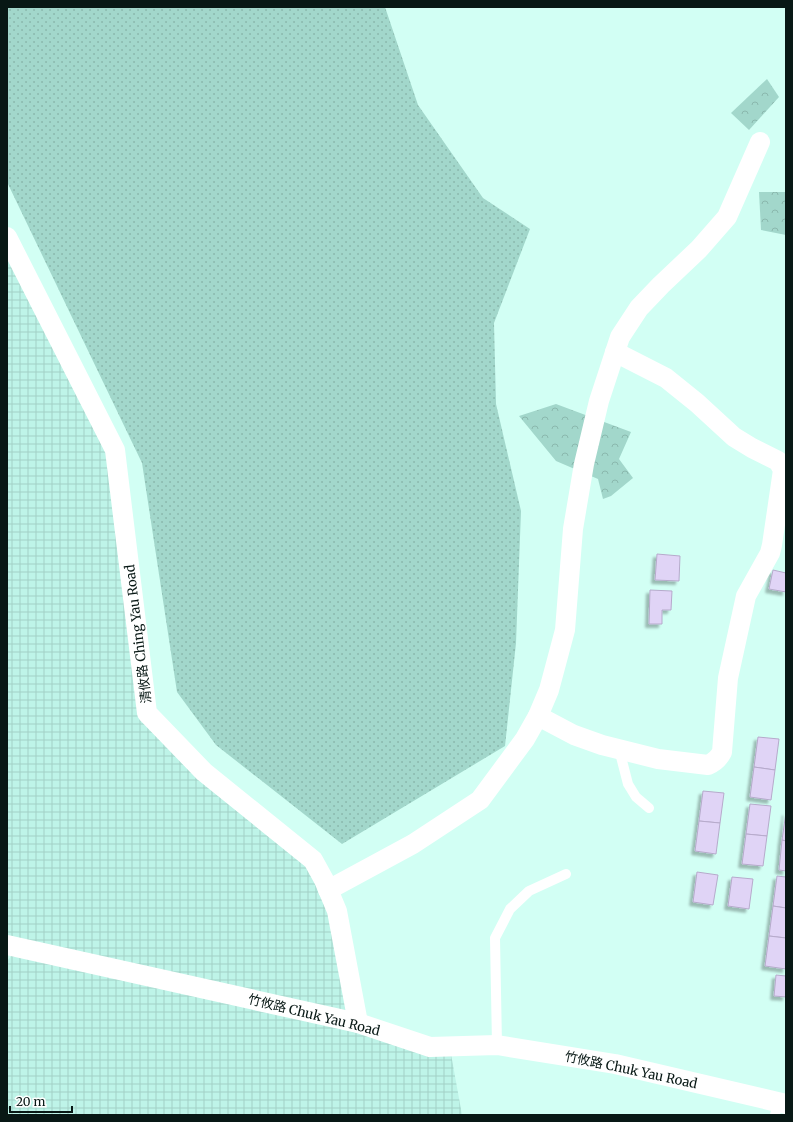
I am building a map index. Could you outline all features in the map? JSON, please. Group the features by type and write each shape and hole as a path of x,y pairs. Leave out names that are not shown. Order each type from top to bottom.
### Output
{"street":[{"path":"328,890 413,844 480,800 525,738 538,716 549,690 565,630 573,529 584,464 599,401 620,337 639,308 699,249 727,217 760,142"},
{"name":"清攸路 Ching Yau Road","path":"7,238 115,450 147,713 204,772 313,860 337,911 358,1023"},
{"path":"538,716 574,735 602,745 658,759 708,765 714,762 722,752 728,678 746,596 770,553 783,470 778,461 734,437 697,403 666,378 615,352"},
{"name":"竹攸路 Chuk Yau Road","path":"8,946 358,1023 430,1047 497,1045 614,1064 780,1107"}],"lane":[{"path":"619,749 628,784 636,797 649,808"},
{"path":"497,1045 495,938 510,909 528,891 566,874"}],"shaded area":[{"path":"7,254 108,452 140,717 307,866 329,913 348,1013 7,937"},
{"path":"13,954 451,1054 462,1115 7,1115 7,961"}],"green space":[{"path":"7,7 385,7 418,105 483,198 530,229 494,323 496,404 521,511 516,643 505,746 342,844 216,745 177,692 142,463 7,182"},
{"path":"767,79 779,97 749,130 731,113"},
{"path":"759,192 786,192 786,235 761,230"},
{"path":"556,404 631,432 619,459 633,478 611,496 603,499 598,479 556,461 519,416"}],"building":[{"path":"657,554 680,556 679,581 655,580"},
{"path":"773,570 786,573 786,592 769,589"},
{"path":"650,590 672,591 671,610 662,610 662,624 649,624"},
{"path":"758,737 779,739 775,770 754,767"},
{"path":"754,767 775,770 771,800 750,797"},
{"path":"703,791 724,793 720,823 699,821"},
{"path":"750,804 771,806 767,836 746,834"},
{"path":"786,812 786,841 782,840"},
{"path":"699,821 720,823 716,854 695,851"},
{"path":"746,834 767,836 763,866 742,864"},
{"path":"782,840 786,841 786,871 779,870"},
{"path":"697,872 718,875 713,905 693,902"},
{"path":"777,876 786,877 786,908 773,906"},
{"path":"732,877 753,879 749,909 728,906"},
{"path":"773,906 786,908 786,938 769,936"},
{"path":"769,936 786,938 786,969 765,966"},
{"path":"776,975 786,976 786,997 774,996"}]}
